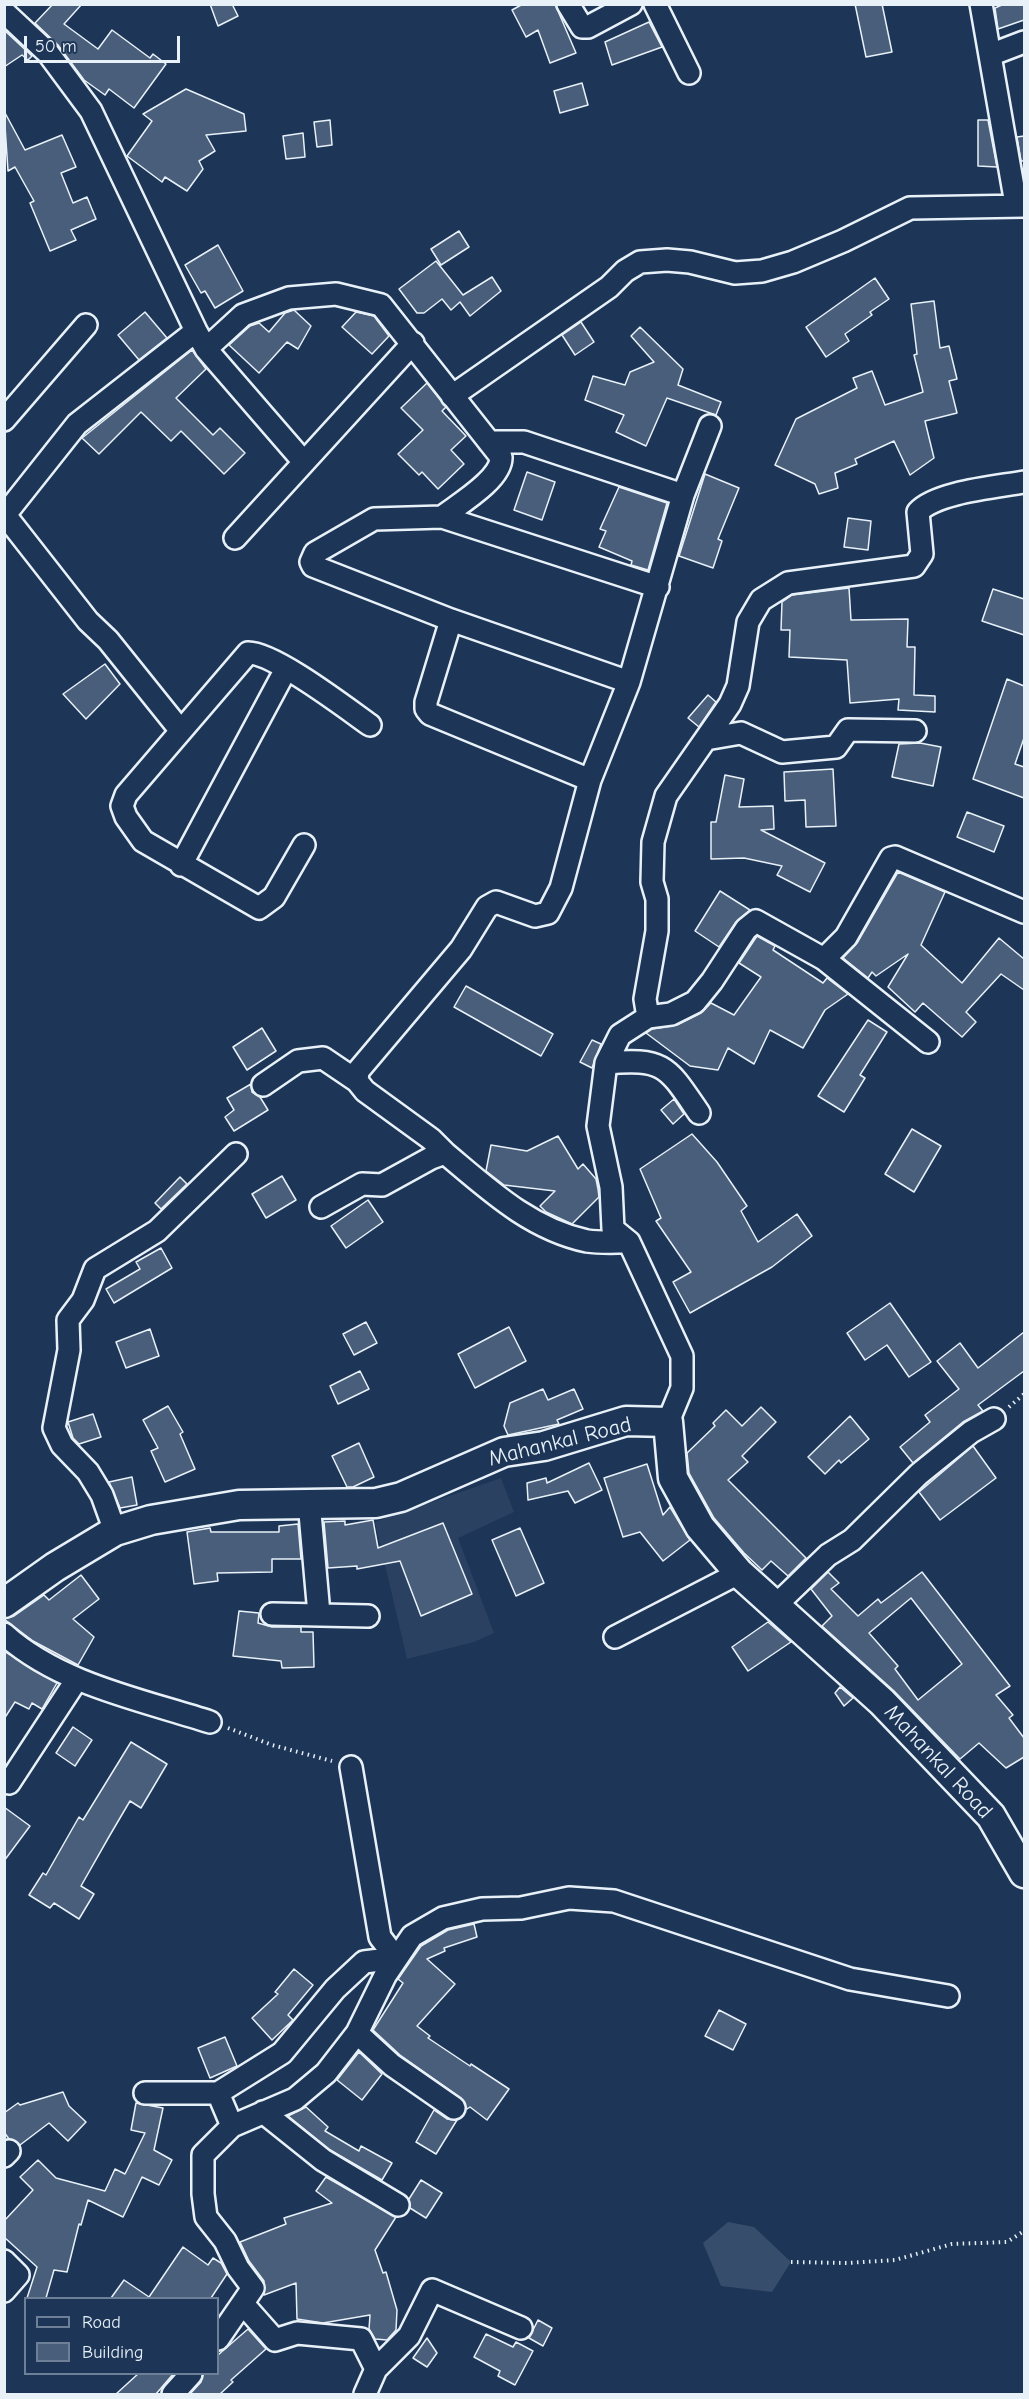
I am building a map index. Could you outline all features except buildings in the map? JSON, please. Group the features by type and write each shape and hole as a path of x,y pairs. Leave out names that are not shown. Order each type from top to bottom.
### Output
{"main road":[{"name":"Mahankal Road","path":"4,1603 55,1567 115,1532 151,1520 239,1505 309,1502 376,1503 401,1497 504,1452 544,1446 626,1421 668,1422 673,1478 700,1527 739,1573 882,1702 991,1816 1024,1873"}],"street":[{"path":"568,4 582,27 588,27 631,4"},
{"path":"655,4 689,73"},
{"path":"452,396 609,287 625,271 640,262 667,260 690,262 735,273 762,271 793,262 843,241 910,208 1020,205 981,4"},
{"path":"4,12 48,54 92,111 201,340 303,461"},
{"path":"990,55 1024,42"},
{"path":"182,731 108,640 88,621 5,516 77,424 201,340 243,315 289,298 336,294 381,305 501,458 501,465 493,478 442,517"},
{"path":"4,420 86,325"},
{"path":"235,538 303,461 413,344"},
{"path":"357,1081 358,1071 461,949 487,907 496,902 535,916 548,913 561,888 590,780 629,682 683,495 710,426"},
{"path":"489,442 524,442 683,495"},
{"path":"648,1017 645,999 657,930 657,899 652,882 653,842 666,796 730,704 738,686 748,622 761,600 788,583 914,566 922,554 918,512 923,506 951,496 1024,482"},
{"path":"629,682 451,620 313,566 311,562 315,554 374,519 442,517 658,587"},
{"path":"451,620 426,702 426,709 430,714 590,780"},
{"path":"304,845 274,897 259,908 143,841 126,817 122,806 126,795 248,653 258,653 286,669 370,725"},
{"path":"181,865 286,669"},
{"path":"706,738 741,733 782,752 836,747 848,730 915,731"},
{"path":"824,959 846,937 891,858 895,857 1024,912"},
{"path":"668,1422 682,1388 682,1356 628,1242 613,1229 611,1187 597,1126 606,1064 620,1035 648,1017 671,1014 695,1002 746,929 756,921 824,959 928,1042"},
{"path":"263,1084 298,1062 323,1058 357,1081 365,1091 431,1139 445,1154 519,1213 566,1236 590,1241 628,1242"},
{"path":"606,1064 637,1061 661,1065 680,1085 699,1113"},
{"path":"115,1532 102,1495 88,1472 62,1445 54,1428 69,1350 68,1320 83,1300 95,1269 157,1231 237,1154"},
{"path":"321,1207 363,1184 382,1185 431,1158 445,1154"},
{"path":"775,1606 828,1554 852,1540 919,1474 971,1432 994,1419"},
{"path":"309,1502 319,1614"},
{"path":"615,1636 739,1573"},
{"path":"272,1614 368,1616"},
{"path":"4,1634 16,1645 77,1679 210,1722"},
{"path":"9,1783 77,1679"},
{"path":"351,1767 380,1937 396,1958"},
{"path":"219,2338 244,2305 253,2288 238,2268 225,2241 206,2217 203,2194 204,2155 232,2126 295,2099 326,2073 357,2033 396,1958 412,1936 443,1918 482,1909 521,1908 569,1898 615,1901 850,1979 948,1996"},
{"path":"145,2093 218,2093 282,2053 335,1989 364,1962 396,1958"},
{"path":"357,2033 392,2065 454,2108"},
{"path":"218,2093 232,2126"},
{"path":"263,2112 323,2160 398,2205"},
{"path":"4,2261 18,2276 4,2291"},
{"path":"365,2394 376,2369 409,2336 432,2290 521,2328"},
{"path":"244,2305 275,2340 297,2332 361,2338 376,2369"},
{"path":"173,2394 189,2375"}],"path":[{"path":"210,1722 272,1744 351,1767"},
{"path":"791,2262 847,2263 895,2260 952,2244 1007,2242 1024,2231"}],"shaded area":[{"path":"501,1478 514,1512 458,1538 494,1633 474,1642 407,1659 375,1522"},
{"path":"728,2222 754,2227 791,2262 772,2292 721,2286 703,2243"}]}
